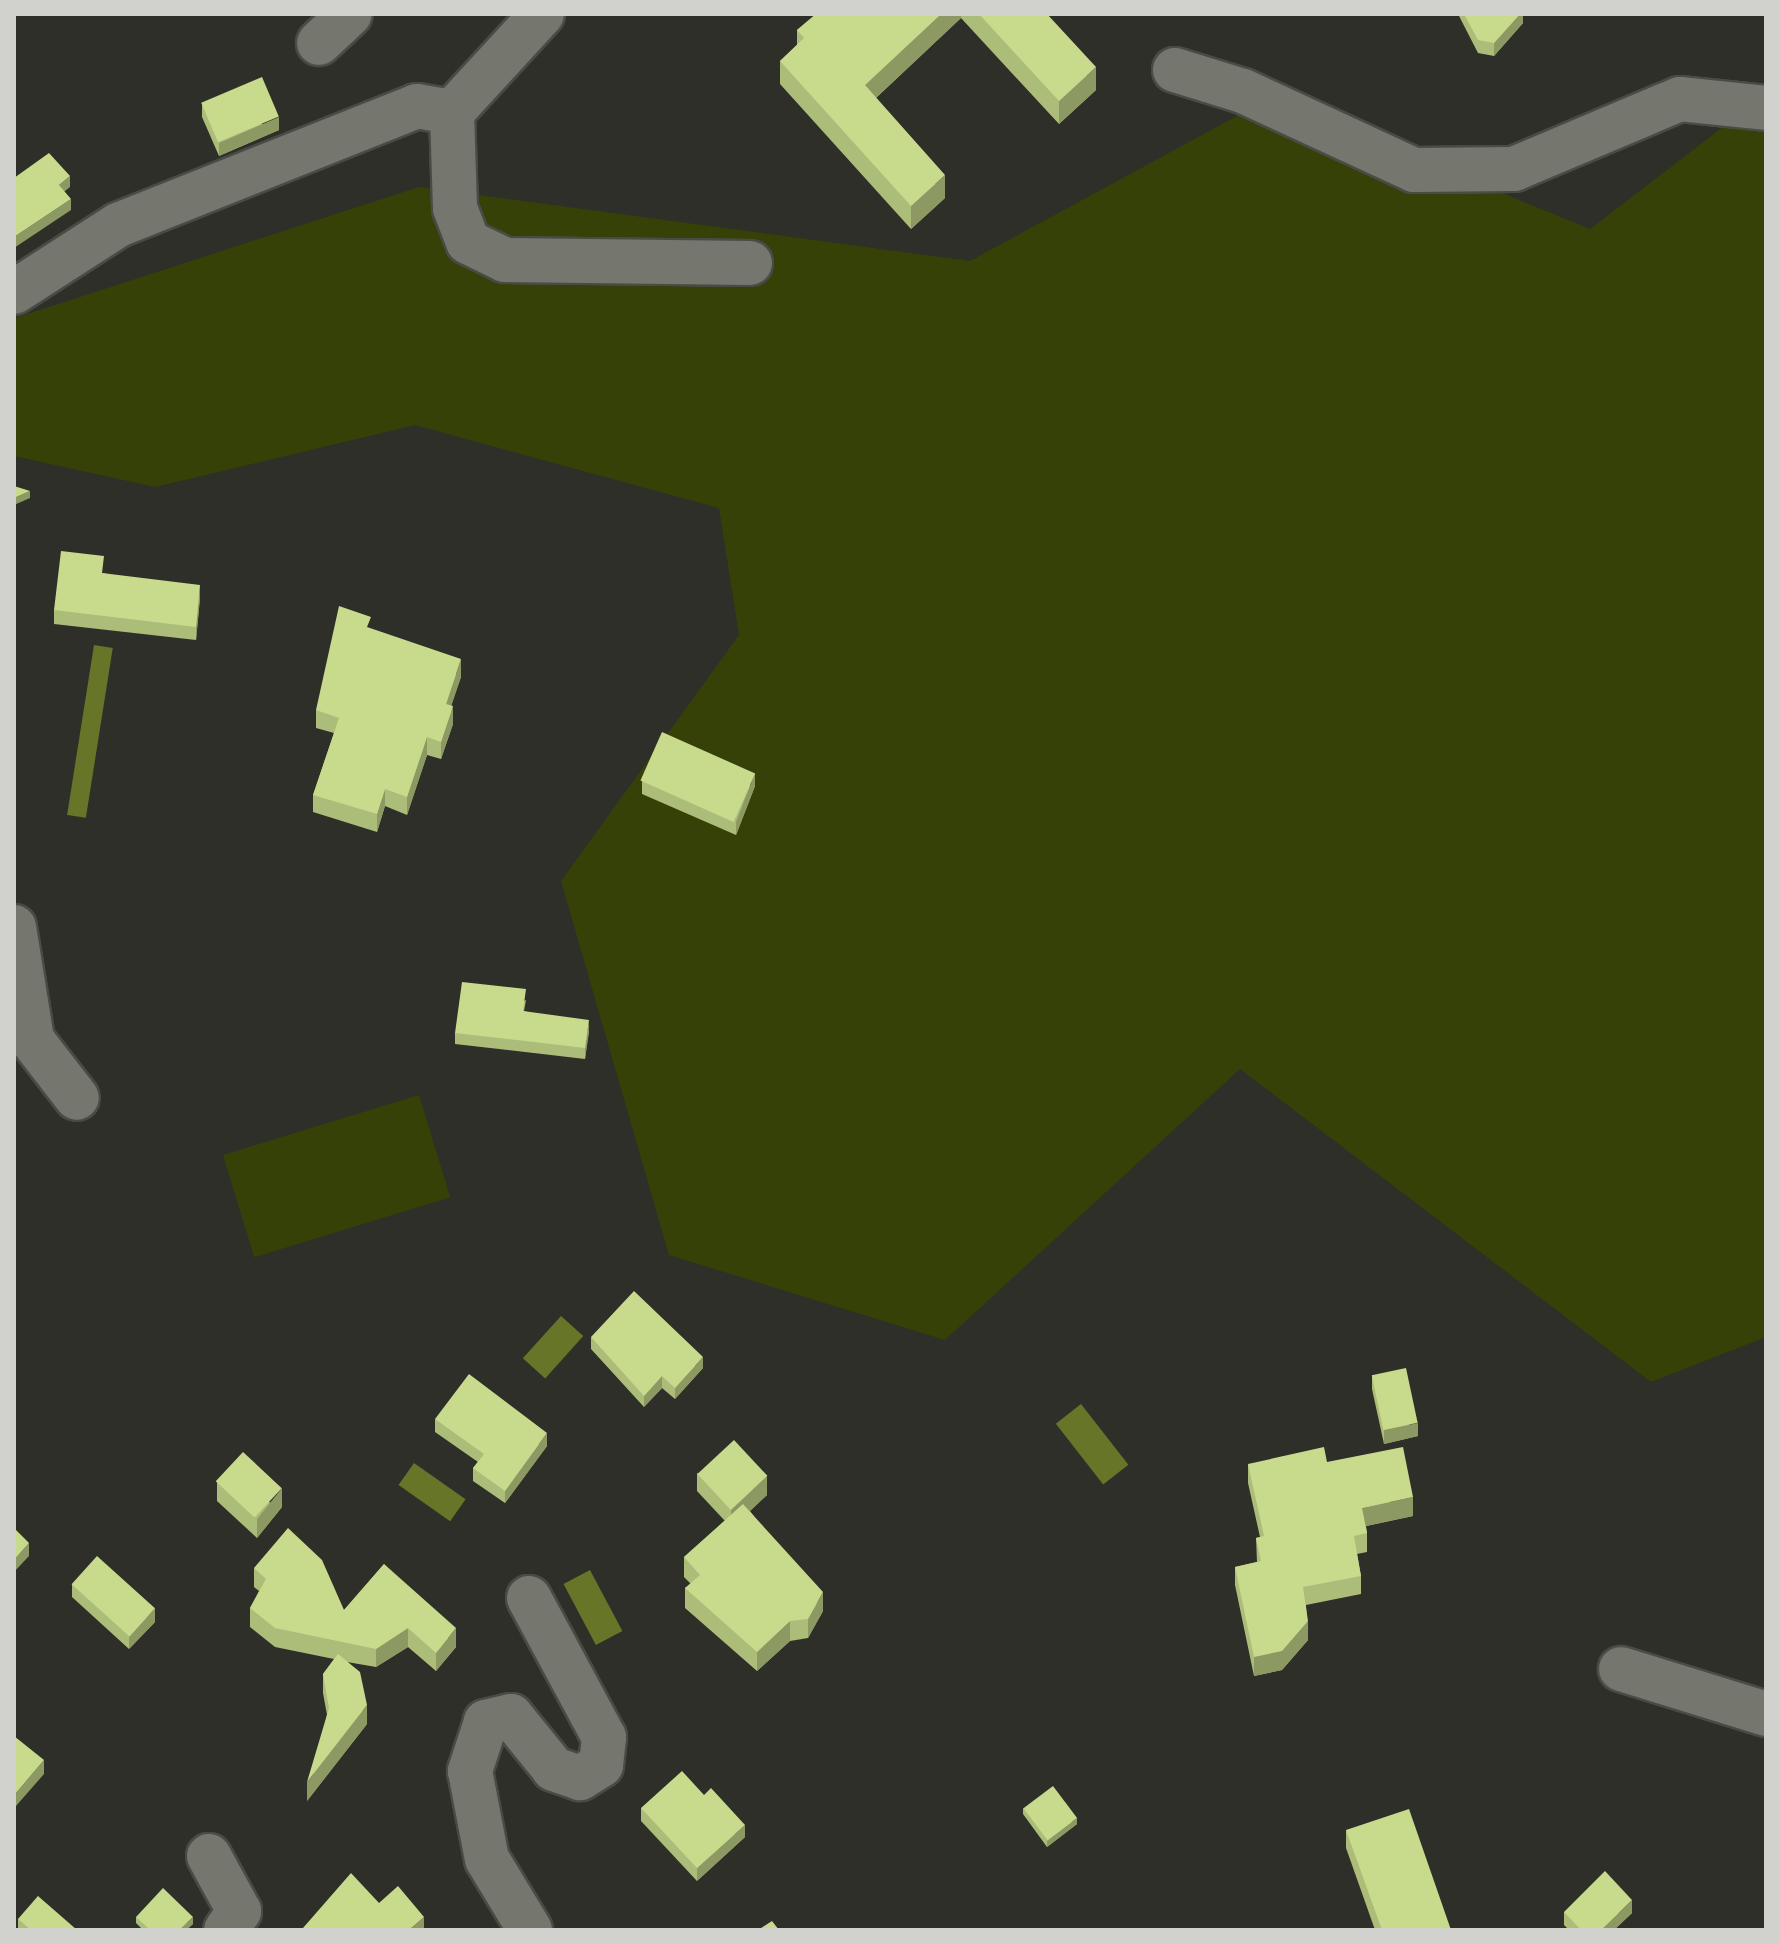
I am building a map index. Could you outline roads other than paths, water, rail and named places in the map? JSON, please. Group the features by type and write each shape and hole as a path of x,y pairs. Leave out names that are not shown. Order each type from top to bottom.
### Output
{"street":[{"path":"319,43 350,14"},
{"path":"542,14 452,112 455,208 468,242 505,260 750,263"},
{"path":"1175,70 1243,91 1414,170 1514,169 1680,99 1766,108"},
{"path":"14,292 158,208 417,106 452,112"},
{"path":"14,927 32,1040 77,1098"},
{"path":"529,1598 604,1737 601,1765 580,1778 554,1769 511,1716 486,1722 470,1771 487,1859 530,1930"},
{"path":"1621,1669 1766,1714"},
{"path":"209,1856 239,1911 226,1930"}]}
